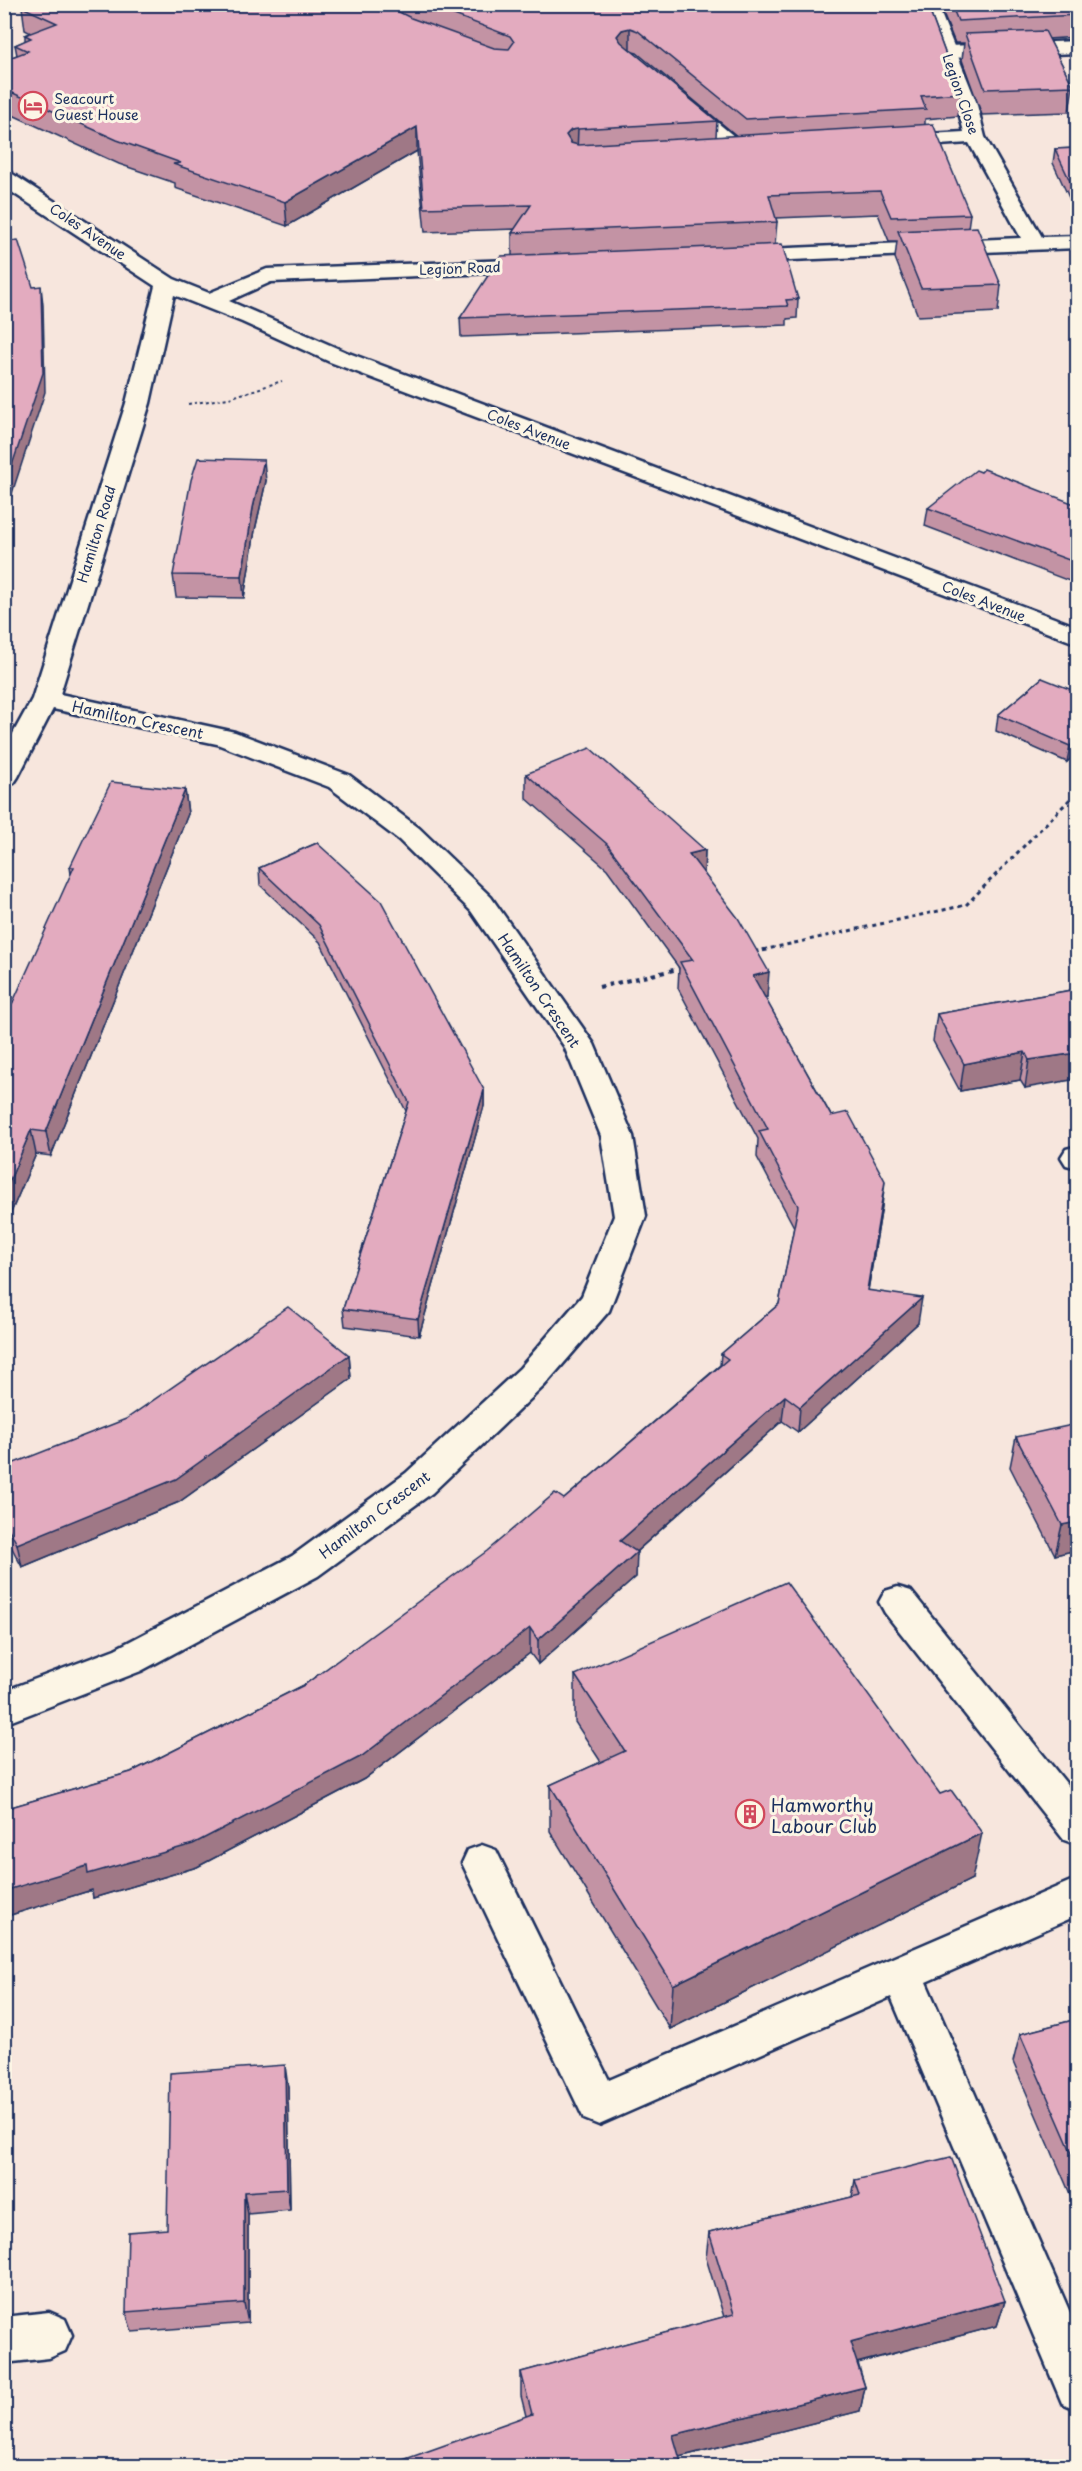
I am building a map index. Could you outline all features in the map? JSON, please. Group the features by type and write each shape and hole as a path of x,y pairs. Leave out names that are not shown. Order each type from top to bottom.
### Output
{"street":[{"name":"Legion Close","path":"928,4 966,101 975,137 1035,243"},
{"path":"948,52 1077,47"},
{"path":"663,87 740,151"},
{"path":"869,143 975,137"},
{"path":"710,153 763,150"},
{"name":"Coles Avenue","path":"4,177 17,183 166,284 208,302 250,317 338,357 1077,636"},
{"path":"717,257 1077,242"},
{"name":"Legion Road","path":"208,302 267,276 563,264"},
{"name":"Hamilton Road","path":"4,777 45,699 138,403 166,284"},
{"name":"Hamilton Crescent","path":"4,1708 128,1660 305,1566 419,1483 532,1377 597,1302 630,1216 617,1136 579,1044 481,904 409,834 339,781 225,738 45,699"},
{"path":"898,1602 1077,1828"},
{"path":"482,1863 599,2105 1077,1896"},
{"path":"902,1974 1077,2387"},
{"path":"4,2340 49,2335"}],"path":[{"path":"746,954 966,905 1077,791"},
{"path":"548,998 687,967"}],"building":[{"path":"30,4 383,4 411,18 494,48 509,49 514,42 510,36 425,4 927,4 960,93 921,96 926,109 746,119 638,31 630,28 622,30 617,36 621,42 717,121 578,129 571,130 566,135 571,143 578,145 933,124 970,214 891,217 880,191 769,195 777,222 512,233 531,205 424,208 417,127 285,202 173,164 181,163 117,140 4,89 4,60 28,51 15,45 31,38 25,35 57,23 22,7"},
{"path":"951,4 1077,4 1077,15 958,21"},
{"path":"1045,31 1073,86 985,89 965,34"},
{"path":"1077,148 1077,196 1055,149"},
{"path":"977,227 1001,285 921,288 898,231"},
{"path":"18,240 33,287 41,286 43,373 4,489 4,242"},
{"path":"782,244 798,299 786,300 788,306 460,318 501,256"},
{"path":"198,458 264,460 253,508 242,576 173,575 191,480"},
{"path":"984,469 1077,505 1077,563 928,508 976,470 981,472"},
{"path":"1042,678 1077,692 1077,739 1070,746 998,715"},
{"path":"590,748 705,850 689,854 738,918 769,972 753,976 831,1116 848,1112 885,1181 867,1290 922,1298 800,1407 785,1396 620,1541 637,1552 538,1640 530,1628 362,1756 193,1844 88,1874 87,1866 4,1891 4,1809 131,1772 304,1685 487,1551 555,1493 564,1499 728,1359 721,1354 779,1304 798,1206 759,1131 768,1129 680,962 693,960 607,844 526,774"},
{"path":"111,782 185,790 46,1132 31,1130 4,1194 4,1022 74,867 70,867"},
{"path":"317,843 381,901 484,1090 418,1319 343,1309 409,1102 319,925 259,868"},
{"path":"1077,989 1077,1053 1029,1060 1025,1052 964,1064 937,1014"},
{"path":"288,1307 349,1355 176,1479 17,1544 4,1520 4,1467 126,1419"},
{"path":"1077,1424 1077,1522 1062,1525 1016,1437"},
{"name":"Hamworthy Labour Club","path":"786,1582 940,1794 951,1790 982,1833 673,1985 550,1785 625,1751 575,1675"},
{"path":"1077,2019 1077,2165 1020,2034"},
{"path":"285,2065 287,2189 244,2192 244,2303 126,2312 128,2232 167,2229 170,2073"},
{"path":"951,2157 1005,2301 850,2342 865,2387 673,2435 682,2466 386,2466 532,2414 521,2372 734,2314 709,2232 860,2195 855,2180"}],"place":[{"name":"Seacourt Guest House","path":"33,106"},
{"name":"Hamworthy Labour Club","path":"750,1814"}]}
